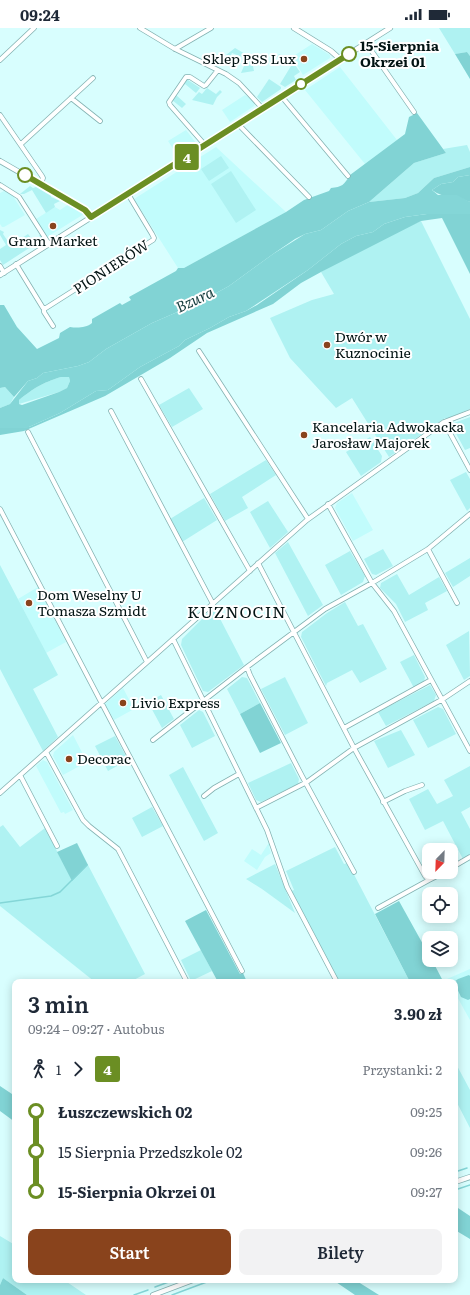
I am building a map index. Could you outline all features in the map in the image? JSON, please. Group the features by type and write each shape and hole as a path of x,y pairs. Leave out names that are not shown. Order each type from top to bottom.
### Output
{"street":[{"path":"0,60 34,28"},
{"path":"140,28 175,50 218,70 239,83 263,108"},
{"path":"175,50 211,28"},
{"path":"0,266 2,274 390,28"},
{"path":"297,29 331,51 340,60"},
{"path":"366,43 414,112"},
{"path":"205,145 169,102 186,77 190,77 204,86 218,70"},
{"path":"21,144 93,78"},
{"path":"282,97 348,176"},
{"path":"71,98 100,121"},
{"path":"0,115 42,176 43,178 41,184"},
{"path":"238,124 309,197"},
{"path":"0,161 85,210 91,217"},
{"path":"0,185 19,197 49,244"},
{"name":"PIONIERÓW","path":"44,308 147,244 154,238 128,194"},
{"path":"154,238 158,239 159,242"},
{"path":"16,264 44,308 44,312 53,326"},
{"path":"199,351 308,519"},
{"path":"141,379 250,571"},
{"path":"111,411 213,604"},
{"path":"1,790 20,775 308,519 444,422 470,412"},
{"path":"444,422 470,470"},
{"path":"28,432 147,662"},
{"path":"328,504 372,582 392,606 470,751"},
{"path":"0,509 242,971"},
{"path":"153,740 325,609 428,549 470,514"},
{"path":"428,549 457,603"},
{"path":"258,563 383,802 425,876 429,880 378,908"},
{"path":"173,639 271,840 287,887 335,979"},
{"path":"247,667 302,776 307,782 354,872"},
{"path":"344,728 432,680"},
{"path":"256,808 307,782 354,748 443,699 470,681"},
{"path":"46,752 83,820 118,849 185,979"},
{"path":"204,796 214,788 239,774"},
{"path":"20,775 56,846"},
{"path":"383,802 405,791 422,785"},
{"path":"458,864 470,857"},
{"path":"458,1181 470,1177"},
{"path":"153,1295 178,1283"}],"shaded area":[{"path":"439,28 470,28 470,56 467,52 455,54"},
{"path":"312,44 330,55 330,58 303,75 292,57"},
{"path":"235,48 254,59 252,62 254,71 241,73 247,59 232,53 230,57 226,55"},
{"path":"467,52 470,56 470,79 455,54"},
{"path":"279,54 293,62 300,72 294,76 296,80 285,87 280,84 291,66 277,57"},
{"path":"340,67 397,140 365,164 305,90"},
{"path":"269,79 281,87 281,89 262,102 257,97"},
{"path":"185,80 188,80 200,88 196,93 185,84 176,95 186,104 182,108 172,100"},
{"path":"207,88 216,94 220,90 222,92 217,97 213,105 192,100 199,92 202,94"},
{"path":"245,95 255,102 254,106 230,122 222,110"},
{"path":"417,113 446,153 414,163 369,202 348,211 321,230 305,234 295,239 229,286 198,303 152,323 106,349 89,362 78,366 43,373 37,378 28,381 14,397 5,387 0,388 0,305 4,305 17,327 37,349 59,338 60,333 70,327 76,328 90,325 92,323 92,319 120,303 122,305 131,300 129,297 176,271 178,268 184,268 286,212 304,200 329,191 331,188 342,185 350,175 405,134 409,117"},
{"path":"186,130 196,143 177,155 168,141"},
{"path":"467,145 470,152 470,167 434,178 418,193 405,198 369,202 414,163 446,153 443,149"},
{"path":"216,147 286,212 184,268 178,268 134,199"},
{"path":"221,156 229,168 209,181 201,169"},
{"path":"470,167 470,175 458,177 453,182 441,184 432,190 438,195 457,195 470,202 470,214 427,214 405,217 384,224 373,232 356,236 341,244 308,270 246,311 229,317 185,340 179,346 140,367 108,390 96,391 60,413 29,427 0,428 0,408 10,404 28,381 37,378 43,373 78,366 89,362 106,349 152,323 198,303 229,286 273,254 305,234 321,230 348,211 369,202 405,198 418,193 434,178","holes":["61,377 69,377 70,381 67,388 22,405 19,404 19,400 38,386"]},
{"path":"231,171 256,210 236,223 211,184"},
{"path":"470,175 470,202 441,195 432,190 441,184 453,182 458,177"},
{"path":"30,186 33,188 36,187 60,201 54,204 55,207 46,213 32,190 24,194 20,194"},
{"path":"4,191 13,196 25,215 2,227 0,224 0,193"},
{"path":"69,204 84,214 47,237 36,219 55,207 60,210"},
{"path":"427,214 470,214 470,274 442,218 421,221 301,283 273,304 207,333 170,358 105,396 24,431 0,435 0,428 29,427 60,413 96,391 108,390 140,367 179,346 185,340 229,317 257,305 308,270 341,244 356,236 373,232 384,224 405,217"},
{"path":"421,221 470,319 470,409 446,419 445,418 389,457 352,398 336,408 290,358 270,318 312,300 334,294 321,272 359,247"},
{"path":"0,230 4,232 3,234 9,243 13,244 28,234 34,242 41,239 39,235 41,235 43,239 3,265 0,260 0,249 6,245 0,235"},
{"path":"61,377 69,377 70,381 67,388 59,392 19,404 19,400 34,389 49,381"},
{"path":"5,387 14,397 10,404 0,408 0,388"},
{"path":"189,388 203,409 172,427 159,405"},
{"path":"470,417 470,448 465,450 453,428 454,423"},
{"path":"370,437 382,456 381,462 361,476 346,452"},
{"path":"266,460 276,475 242,497 248,508 225,521 210,494"},
{"path":"466,472 470,479 470,508 467,511 450,480"},
{"path":"352,493 373,530 353,541 335,508 337,503"},
{"path":"204,498 217,520 182,542 170,519"},
{"path":"268,501 288,532 270,548 250,512"},
{"path":"288,542 323,605 308,616 275,553"},
{"path":"383,549 393,566 376,575 372,574 364,559"},
{"path":"350,551 365,576 363,582 341,595 325,565"},
{"path":"470,558 470,576 453,587 445,573"},
{"path":"0,565 58,675 33,689 58,737 43,751 0,669"},
{"path":"397,574 409,595 439,577 447,591 425,603 428,610 405,622 396,604 380,588 381,583"},
{"path":"38,587 66,642 46,653 18,599"},
{"path":"345,602 358,626 363,624 387,669 360,683 352,670 327,683 326,686 301,637 302,632 327,613"},
{"path":"214,607 244,665 208,692 203,691 181,645 182,639"},
{"path":"469,631 470,676 464,680 446,645"},
{"path":"414,655 425,677 424,682 414,688 400,662"},
{"path":"242,677 247,678 260,703 240,714 227,689"},
{"path":"285,677 308,723 285,735 261,689"},
{"path":"430,685 436,695 434,701 386,726 378,712"},
{"path":"123,688 134,709 114,720 105,704"},
{"path":"161,695 174,719 162,728 148,702"},
{"path":"260,703 281,743 260,753 240,714"},
{"path":"438,707 443,709 456,734 428,748 413,720"},
{"path":"199,710 203,712 215,736 192,748 180,725"},
{"path":"401,730 415,755 388,768 374,741"},
{"path":"73,735 87,762 63,775 53,756 54,752"},
{"path":"115,736 128,760 108,771 95,746"},
{"path":"43,760 47,762 73,810 65,814 64,812 61,813 36,766"},
{"path":"291,763 299,779 298,784 261,802 256,800 248,783"},
{"path":"470,766 470,807 461,812 470,829 470,855 463,859 458,850 458,843 455,843 443,821 425,830 409,799 428,789 437,804 453,796 444,780"},
{"path":"183,767 218,833 204,841 169,775"},
{"path":"152,807 163,826 142,837 132,818"},
{"path":"3,825 20,847 45,828 72,880 88,865 145,974 136,979 91,979 0,906 0,827"},
{"path":"270,841 271,844 269,847 271,853 265,857 257,870 244,861 252,849 261,855"},
{"path":"77,843 88,865 72,881 57,852"},
{"path":"335,847 344,864 348,863 408,979 337,979 291,891 294,890 286,871"},
{"path":"275,864 295,913 246,879"},
{"path":"399,901 422,942 422,967 436,967 442,979 408,979 375,914"},
{"path":"206,910 240,974 243,973 246,979 216,979 185,921"},
{"path":"201,950 212,971 195,979 190,979 181,960"},
{"path":"470,969 470,1020 458,998 458,979 447,979"},
{"path":"469,975 470,976 470,999 468,1000 461,997 458,991 458,979"},
{"path":"458,1068 470,1090 470,1128 458,1105"},
{"path":"0,1086 12,1094 12,1120 0,1111"},
{"path":"458,1208 470,1216 470,1239 458,1232"},
{"path":"0,1236 12,1243 12,1283 68,1283 86,1295 27,1295 3,1278 0,1285"},
{"path":"3,1278 27,1295 0,1295 0,1285"},
{"path":"337,1283 360,1283 379,1295 355,1295"}],"waterway":[{"path":"0,903 51,896 60,892 87,865"},
{"path":"458,1171 467,1168"},
{"path":"458,1189 470,1185"},
{"path":"155,1287 166,1283"},
{"path":"172,1295 204,1283"},
{"path":"134,1295 148,1290"}],"bus line":[{"name":"4","path":"25,175 85,210 91,217 349,54"}],"place":[{"name":"15-Sierpnia Okrzei 01","path":"349,54"},
{"name":"Sklep PSS Lux","path":"304,59"},
{"name":"Gram Market","path":"53,226"},
{"name":"Dwór w Kuznocinie","path":"327,345"},
{"name":"Kancelaria Adwokacka Jarosław Majorek","path":"304,435"},
{"name":"Dom Weselny U Tomasza Szmidt","path":"29,603"},
{"name":"Livio Express","path":"123,703"},
{"name":"Decorac","path":"69,759"}],"district":[{"name":"KUZNOCIN","path":"237,612"}],"water label":[{"name":"Bzura","path":"195,300"}]}
